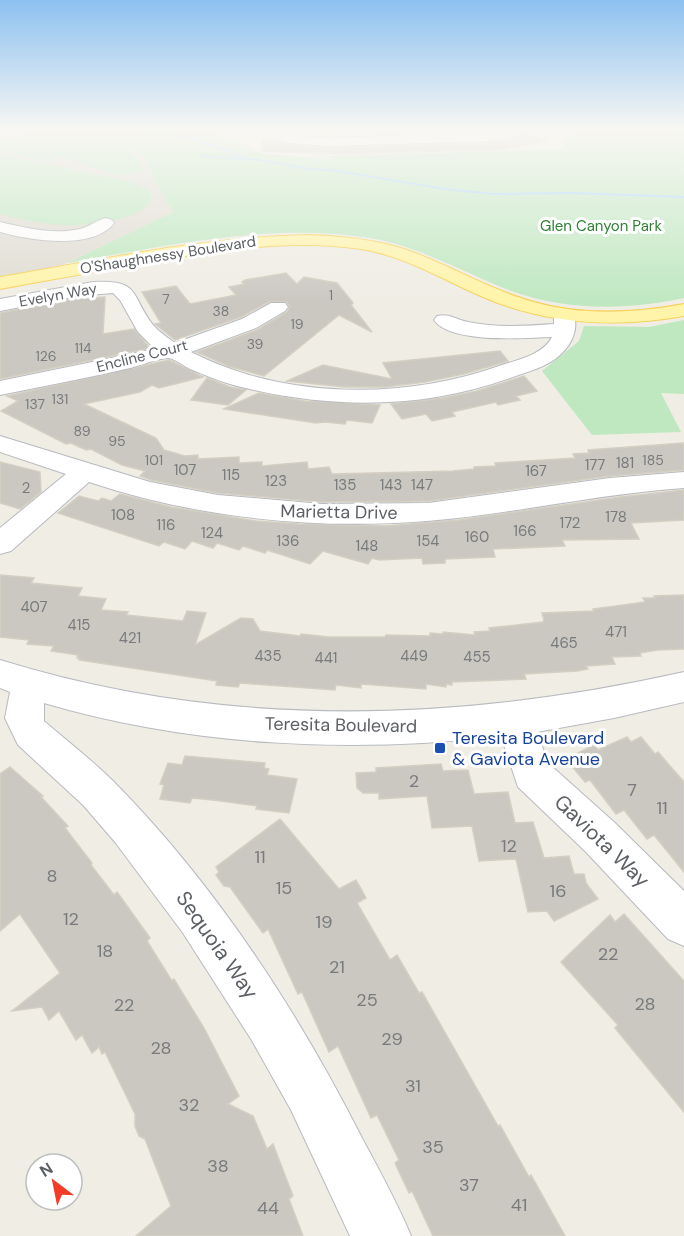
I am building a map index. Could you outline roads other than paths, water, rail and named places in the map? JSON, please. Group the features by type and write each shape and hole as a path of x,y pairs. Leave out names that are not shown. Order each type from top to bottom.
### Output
{"main road":[{"name":"O'Shaughnessy Boulevard","path":"0,283 217,246 268,240 321,240 366,245 426,262 510,301 564,322 654,316 684,310"}],"street":[{"path":"0,227 44,236 80,233 106,223"},
{"name":"Evelyn Way","path":"0,305 99,288 116,288 125,293 145,328 171,350"},
{"name":"Encline Court","path":"0,388 171,350 238,328 278,307"},
{"path":"171,350 222,375 273,388 334,395 396,395 459,386 509,372 557,347 561,341 564,322 512,333 462,328 444,320"},
{"name":"Marietta Drive","path":"0,444 85,472 154,491 223,505 302,513 347,515 431,512 594,488 684,480"},
{"path":"0,544 85,472"},
{"name":"Teresita Boulevard","path":"15,679 111,705 169,715 227,721 351,727 456,725 515,720 619,703 684,687"},
{"name":"Sequoia Way","path":"15,679 24,718 31,734 97,792 130,828 199,917 269,1021 310,1091 381,1236"},
{"name":"Gaviota Way","path":"515,720 532,774 608,845 684,923"}],"waterway":[{"path":"431,187 493,194 571,193 684,197"}],"place":[{"name":"Teresita Boulevard & Gaviota Avenue","path":"440,748"}],"park label":[{"name":"Glen Canyon Park","path":"601,226"}]}
